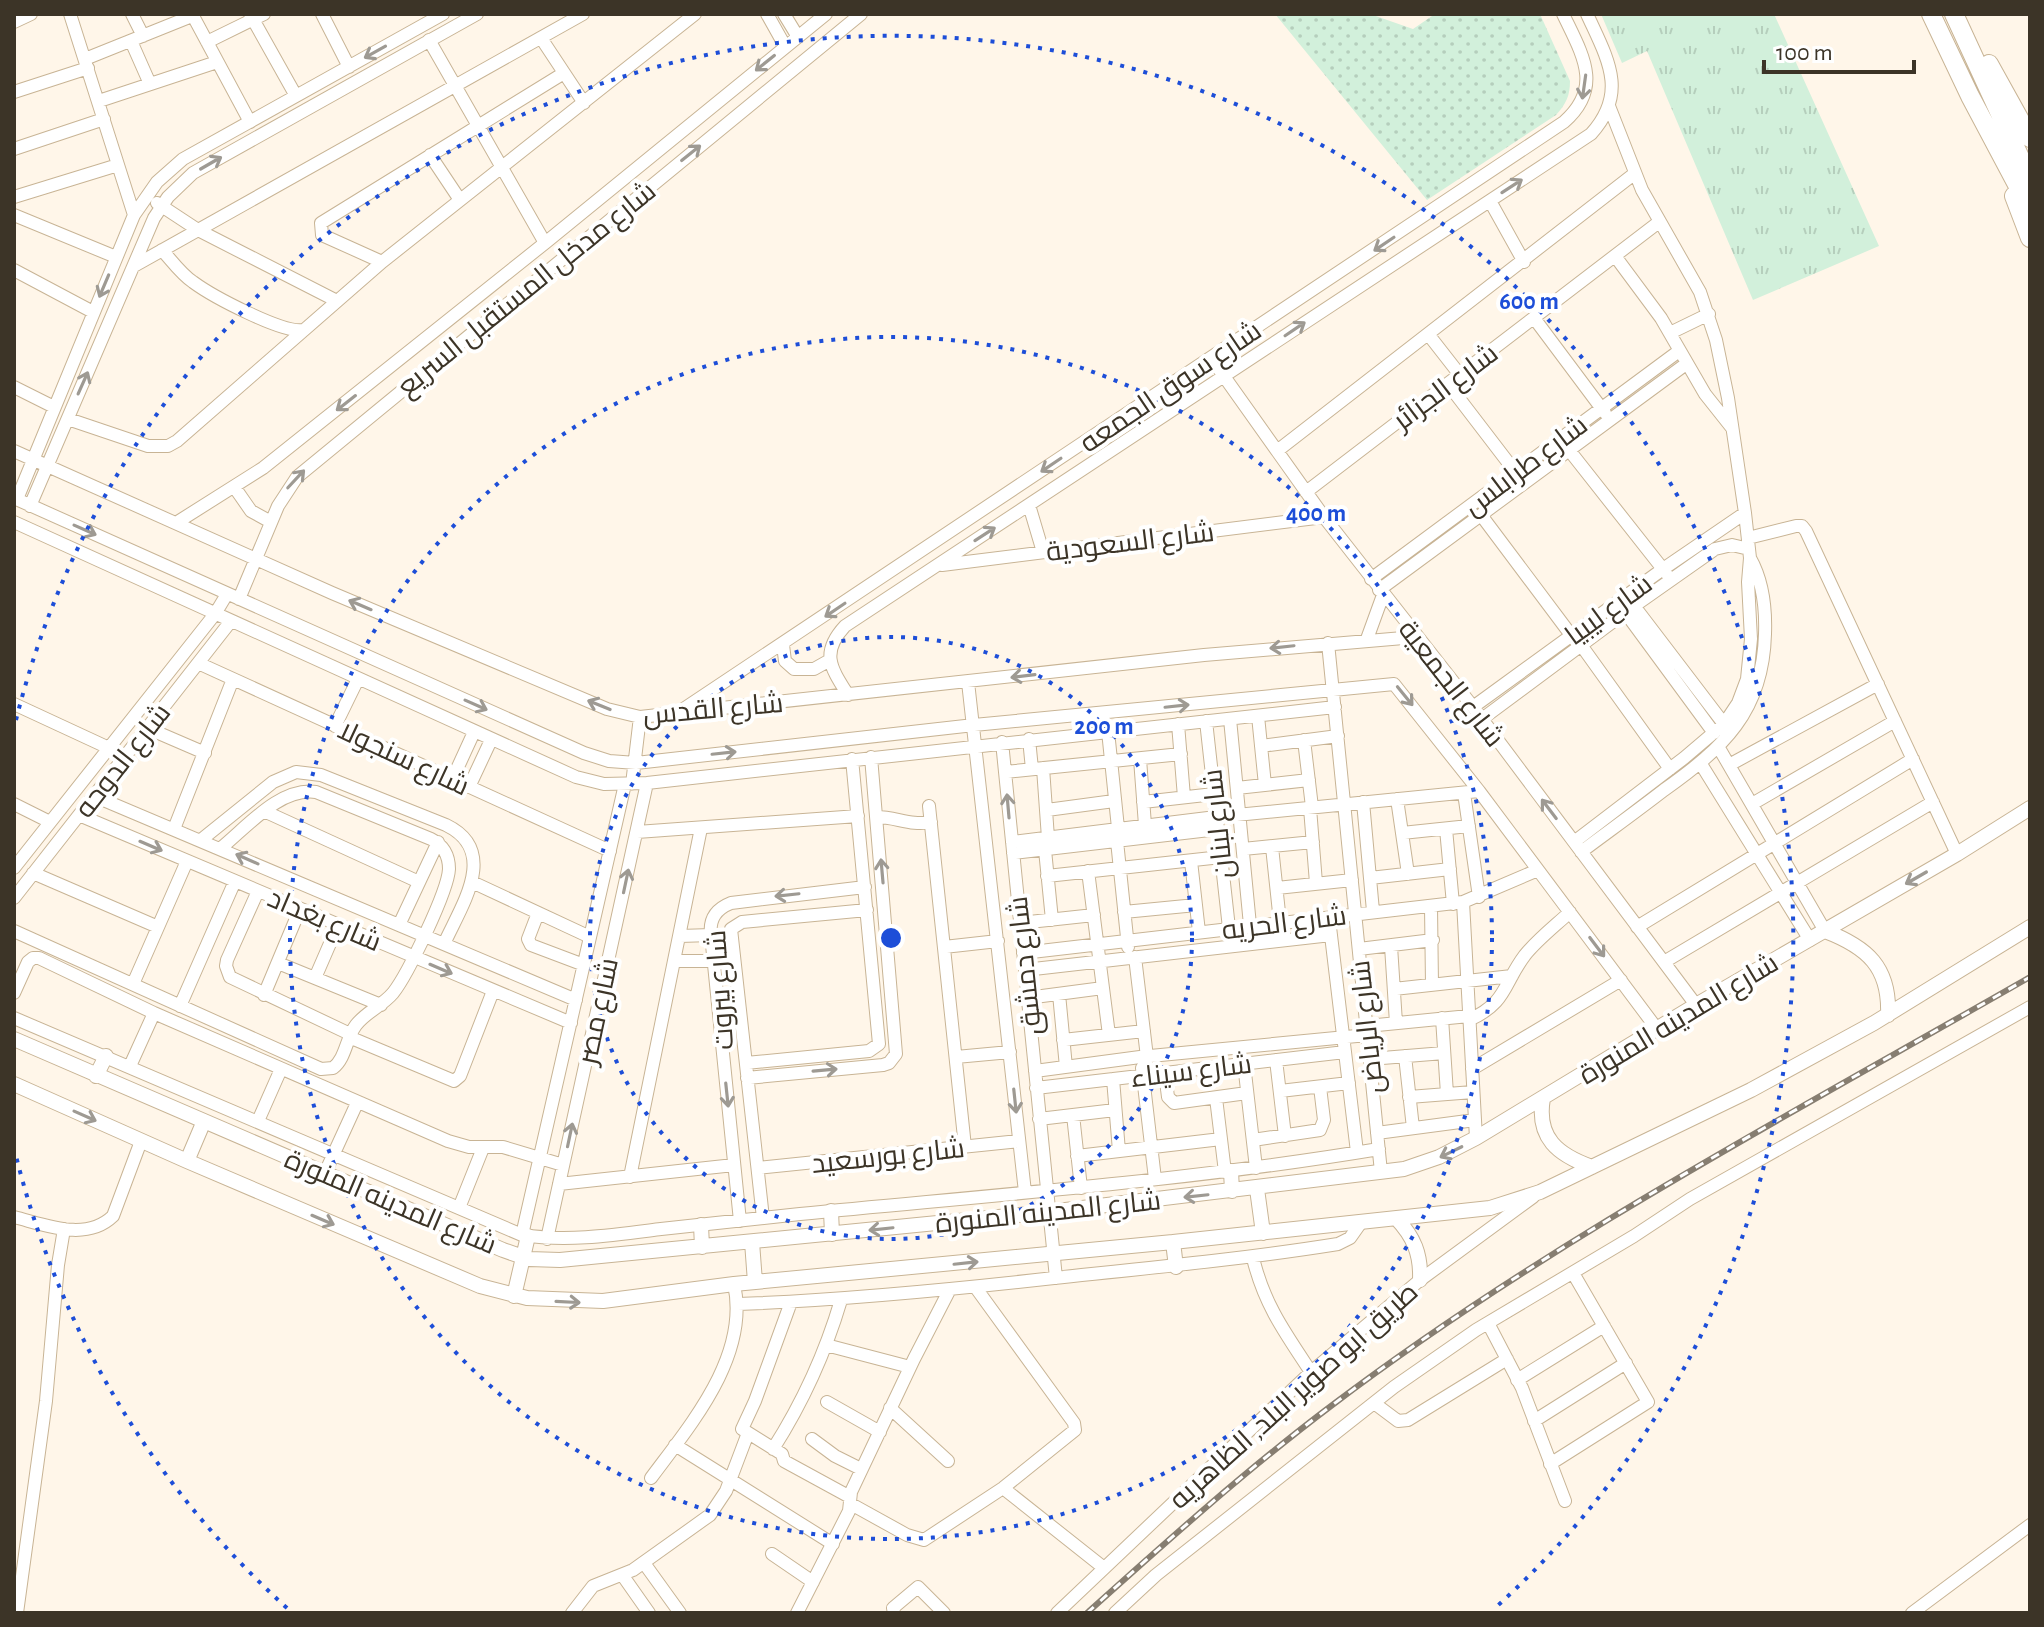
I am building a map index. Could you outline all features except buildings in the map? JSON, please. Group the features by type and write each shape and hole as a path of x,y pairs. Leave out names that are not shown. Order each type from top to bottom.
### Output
{"highway":[{"path":"1931,14 2030,209"},
{"path":"1958,22 1990,66 2030,138"},
{"path":"1958,22 2030,179"},
{"path":"2009,170 2016,205 2030,238"}],"main road":[{"name":"شارع المدينه المنورة","path":"14,1039 523,1257 560,1260 702,1247 1257,1189 1422,1164 1476,1138 2030,808"},
{"name":"شارع المدينه المنورة","path":"14,1084 465,1280 514,1296 560,1301 603,1301 734,1284 1468,1212 1512,1202 1540,1192 1751,1090 1888,1015 2030,927"},
{"path":"1825,931 1851,941 1873,960 1886,986 1888,1015"},
{"path":"96,1076 106,1056"},
{"path":"1543,1098 1542,1121 1552,1143 1570,1159 1592,1167"},
{"path":"187,1161 204,1121"},
{"path":"1228,1171 1232,1191"},
{"path":"1257,1189 1263,1233"},
{"path":"831,1211 832,1234"},
{"path":"1396,1218 1417,1246 1421,1263 1420,1280"},
{"path":"701,1225 702,1247"},
{"path":"514,1296 525,1235"},
{"path":"752,1242 755,1282"},
{"path":"1173,1242 1176,1267"}],"street":[{"path":"14,22 31,14"},
{"path":"132,14 150,84"},
{"path":"322,14 349,67"},
{"path":"16,499 134,215 157,182 183,159 443,14"},
{"path":"30,506 161,206 176,188 193,173 477,14"},
{"path":"134,266 583,14"},
{"path":"68,419 148,446 168,446 177,441 382,262 695,14"},
{"path":"767,14 807,58"},
{"path":"784,14 792,41"},
{"name":"شارع مدخل المستقبل السريع","path":"176,523 235,488 545,243 826,14"},
{"name":"شارع مدخل المستقبل السريع","path":"233,596 256,559 286,490 310,465 861,14"},
{"name":"شارع سوق الجمعه","path":"675,714 1427,216 1576,111 1584,98 1586,67 1563,14"},
{"path":"1577,847 1719,748 1733,733 1752,700 1759,680 1758,640 1748,582 1749,548 1745,513 1723,369 1709,314 1700,292 1634,174 1609,106 1613,90 1610,67 1587,14"},
{"path":"73,15 134,215"},
{"path":"14,92 192,15 250,122"},
{"path":"207,42 256,16 296,96"},
{"path":"541,38 584,103"},
{"path":"429,40 545,243"},
{"path":"99,101 217,62"},
{"path":"382,262 322,235 321,223 564,73"},
{"name":"شارع سوق الجمعه","path":"830,660 830,650 845,626 1591,134 1609,106"},
{"path":"263,115 271,128"},
{"path":"14,149 104,119"},
{"path":"430,155 460,200"},
{"path":"14,197 118,165"},
{"path":"1277,451 1634,174"},
{"path":"146,195 198,230 337,301"},
{"path":"1490,201 1524,262"},
{"path":"14,215 116,257"},
{"path":"1427,216 1438,234"},
{"name":"شارع الجزائر","path":"1306,492 1659,222"},
{"path":"162,250 201,287 281,328 296,332 304,330"},
{"path":"1615,256 1670,333 1713,406 1732,428"},
{"path":"14,270 93,312"},
{"path":"1670,333 1709,314"},
{"path":"1534,318 1606,414"},
{"path":"1428,334 1460,375"},
{"name":"شارع طرابلس","path":"1381,592 1569,450 1679,351"},
{"name":"شارع الجمعية","path":"1211,358 1324,517 1415,637 1473,707 1696,1005"},
{"name":"شارع طرابلس","path":"1371,579 1516,472 1686,364"},
{"path":"1448,384 1525,483"},
{"path":"14,387 54,407"},
{"path":"1569,450 1667,574"},
{"name":"شارع القدس","path":"14,451 256,559 607,709 640,717 1328,643 1415,637"},
{"path":"235,488 251,511 271,522"},
{"name":"شارع القدس","path":"16,499 584,753 609,761 636,763 974,725 1333,690"},
{"path":"1029,505 1043,552"},
{"name":"شارع ليبيا","path":"1473,707 1558,653 1581,645 1630,609 1667,574 1745,513"},
{"path":"1481,515 1571,635"},
{"name":"شارع السعودية","path":"937,565 1324,517"},
{"path":"14,522 491,740 576,777 604,784 647,783 1335,707"},
{"name":"شارع ليبيا","path":"1482,719 1558,653 1571,635 1667,574 1715,549 1732,545 1749,548 1796,526 1805,528 1878,684"},
{"path":"1421,542 1430,554"},
{"path":"157,587 166,566"},
{"path":"1367,639 1381,592"},
{"name":"شارع الدوحه","path":"14,868 215,614 233,596"},
{"path":"1630,609 1719,729"},
{"name":"شارع الدوحه","path":"14,898 231,621"},
{"path":"1577,847 1719,729 1738,703 1758,640"},
{"name":"شارع الرياض","path":"1328,643 1381,1172"},
{"path":"783,645 785,661 794,669 814,669 830,660 834,674 848,695"},
{"path":"1581,645 1670,769"},
{"name":"شارع سنجولا","path":"198,663 610,851"},
{"path":"174,829 233,679"},
{"path":"335,726 358,679"},
{"name":"شارع دمشق","path":"968,682 1025,1192"},
{"path":"418,706 428,684"},
{"path":"1729,765 1878,684 1957,854"},
{"name":"شارع الجمعية","path":"1333,690 1397,686 1657,1029"},
{"name":"شارع لبنان","path":"1213,702 1210,720 1214,794 1229,928"},
{"path":"14,704 109,748"},
{"path":"1258,716 1265,785"},
{"name":"شارع مصر","path":"525,1235 610,851 636,763 640,717"},
{"name":"شارع لبنان","path":"1230,719 1250,925"},
{"path":"1752,804 1895,721"},
{"path":"1178,724 1184,797"},
{"path":"147,728 205,753"},
{"path":"1108,731 1127,940 1144,1031 1143,1076 1155,1179"},
{"path":"452,780 474,732"},
{"path":"1261,746 1338,736"},
{"path":"1029,739 1047,810 1047,876 1052,920"},
{"path":"469,787 491,740"},
{"path":"1304,740 1316,883"},
{"name":"شارع دمشق","path":"1002,742 1056,1278"},
{"path":"1719,748 1825,931"},
{"path":"576,777 584,753"},
{"path":"1005,772 1181,754"},
{"path":"747,1078 883,1065 896,1054 871,757"},
{"path":"1684,758 1697,766 1810,940"},
{"path":"746,1063 869,1051 877,1047 880,1036 852,759"},
{"path":"1140,759 1145,825"},
{"path":"1637,927 1913,759"},
{"path":"306,791 309,772"},
{"path":"201,840 284,775 309,772 455,829 463,836 475,863 472,882 444,944"},
{"name":"شارع بغداد","path":"84,780 97,792 174,829 576,1000"},
{"path":"1237,788 1309,780"},
{"name":"شارع مصر","path":"547,1239 647,783"},
{"path":"14,931 321,1069 333,1068 359,1021 381,1005 398,986 424,936 448,877 447,855 438,842 316,792 306,791 286,797 221,848"},
{"path":"1012,848 1217,823 1239,814 1479,791"},
{"path":"1464,793 1479,897"},
{"path":"1143,802 1214,794"},
{"path":"1397,799 1408,874"},
{"path":"1047,810 1114,801"},
{"path":"1363,802 1373,911"},
{"path":"1664,962 1933,802"},
{"path":"14,804 50,822"},
{"path":"929,806 965,1147"},
{"path":"266,812 419,882"},
{"name":"شارع بغداد","path":"79,815 571,1023"},
{"path":"637,832 858,816"},
{"path":"877,817 894,817 915,824 931,822"},
{"path":"1118,835 1145,825 1217,823"},
{"path":"1402,833 1469,826"},
{"path":"630,1177 701,828"},
{"path":"1446,829 1467,981 1476,1138"},
{"path":"399,925 438,842"},
{"path":"1243,849 1313,842"},
{"path":"1272,847 1280,922"},
{"path":"1047,876 1221,857"},
{"path":"133,984 187,861"},
{"path":"1188,951 1196,905 1191,861"},
{"path":"1370,878 1450,869"},
{"name":"شارع الحريه","path":"1023,953 1458,903 1479,897 1511,879 1538,870"},
{"path":"1088,871 1109,1035"},
{"path":"33,873 158,927"},
{"path":"275,898 285,876"},
{"path":"1277,888 1352,880"},
{"path":"180,1006 235,881"},
{"path":"472,882 590,937"},
{"name":"شارع بيروت","path":"740,1221 713,961 712,919 716,912 731,903 865,887"},
{"path":"258,891 226,966 235,981 454,1081 460,1076 493,991"},
{"path":"1124,912 1196,905"},
{"path":"1431,907 1432,985"},
{"path":"264,995 300,909"},
{"name":"شارع بيروت","path":"763,1218 731,933 737,923 867,910"},
{"path":"1367,1030 1396,1023 1469,1018 1483,1013 1497,1002 1528,951 1570,912"},
{"path":"538,913 528,939 531,945 584,965"},
{"path":"1020,923 1094,915"},
{"name":"شارع الرياض","path":"1328,916 1357,1152"},
{"path":"315,978 338,925"},
{"path":"680,936 711,935"},
{"name":"شارع الحريه","path":"1025,970 1331,935"},
{"path":"1359,949 1433,940"},
{"path":"944,947 998,941"},
{"path":"1391,946 1396,1023"},
{"path":"14,993 28,962 36,958 448,1141 483,1148 503,1147 563,1165"},
{"path":"674,961 713,961"},
{"path":"278,963 381,1005"},
{"path":"1394,989 1512,976"},
{"path":"715,981 736,978"},
{"path":"1472,1069 1621,980"},
{"path":"1027,998 1103,988"},
{"path":"1059,994 1066,1067"},
{"path":"1115,1613 1156,1575 1374,1403 1488,1323 1690,1199 2030,1007"},
{"path":"130,1066 154,1013"},
{"path":"14,1018 459,1208 525,1235 547,1239 579,1239 1081,1188 1256,1168 1379,1149"},
{"path":"1442,1018 1447,1094"},
{"name":"شارع سيناء","path":"1035,1071 1343,1037 1367,1030"},
{"path":"1063,1040 1144,1031"},
{"path":"1008,1036 1031,1033"},
{"path":"722,1045 743,1042"},
{"path":"1204,1051 1205,1069"},
{"path":"956,1057 1010,1052"},
{"name":"شارع سيناء","path":"1036,1088 1345,1052"},
{"path":"1370,1059 1444,1053"},
{"path":"1405,1056 1413,1128"},
{"path":"1276,1060 1285,1136"},
{"path":"1244,1064 1256,1168"},
{"path":"258,1121 281,1069"},
{"path":"1165,1073 1171,1102 1247,1093"},
{"path":"1113,1079 1119,1151"},
{"path":"1280,1091 1349,1083"},
{"path":"1253,1140 1316,1133 1322,1128 1320,1087"},
{"path":"1409,1097 1473,1092"},
{"path":"1216,1098 1228,1171"},
{"path":"325,1173 357,1103"},
{"path":"1039,1119 1115,1110"},
{"path":"1073,1115 1081,1188"},
{"path":"1377,1133 1475,1120"},
{"path":"1077,1156 1221,1139"},
{"path":"14,1217 64,1229 96,1229 113,1216 141,1141"},
{"name":"شارع بورسعيد","path":"758,1168 1019,1141"},
{"path":"459,1208 483,1148"},
{"path":"559,1184 630,1177 756,1154"},
{"name":"طريق ابو صوير البلد, الظاهريه","path":"1057,1613 1311,1372 1420,1280 1540,1192"},
{"path":"738,1304 949,1291 1253,1258 1338,1244 1350,1238 1362,1221"},
{"path":"17,1613 46,1401 64,1229"},
{"path":"1253,1258 1260,1285 1275,1319 1311,1372"},
{"path":"1550,1464 1648,1402 1573,1273"},
{"path":"651,1478 718,1377 736,1327 738,1304 734,1284"},
{"path":"791,1302 755,1401 742,1427 782,1454 784,1461 907,1535 924,1540 1003,1488 1075,1430 1075,1425 976,1288"},
{"path":"797,1613 833,1544 861,1469 949,1291"},
{"path":"773,1449 798,1409 826,1345 841,1300"},
{"path":"1488,1323 1517,1380 1565,1501"},
{"path":"1517,1380 1604,1326"},
{"path":"826,1345 910,1367"},
{"path":"1374,1403 1398,1421 1408,1420 1507,1359"},
{"path":"1534,1421 1626,1363"},
{"path":"827,1402 852,1419 880,1432"},
{"path":"890,1408 948,1461"},
{"path":"572,1613 593,1586 623,1576 710,1515 722,1499 748,1433"},
{"path":"812,1439 835,1456 861,1469"},
{"path":"675,1445 833,1544"},
{"path":"1003,1488 1104,1568"},
{"path":"1912,1613 2030,1525"},
{"path":"772,1554 813,1582"},
{"path":"644,1563 680,1613"},
{"path":"623,1576 649,1613"},
{"path":"894,1613 893,1608 919,1587 944,1613"}],"green space":[{"path":"1275,14 1370,14 1413,29 1435,14 1540,14 1570,81 1568,95 1556,115 1427,200"},
{"path":"1601,14 1774,14 1879,246 1753,300 1647,51 1622,63"}],"railway":[{"path":"1087,1613 1268,1455 1331,1406 1499,1288 1673,1181 2030,977"}]}
